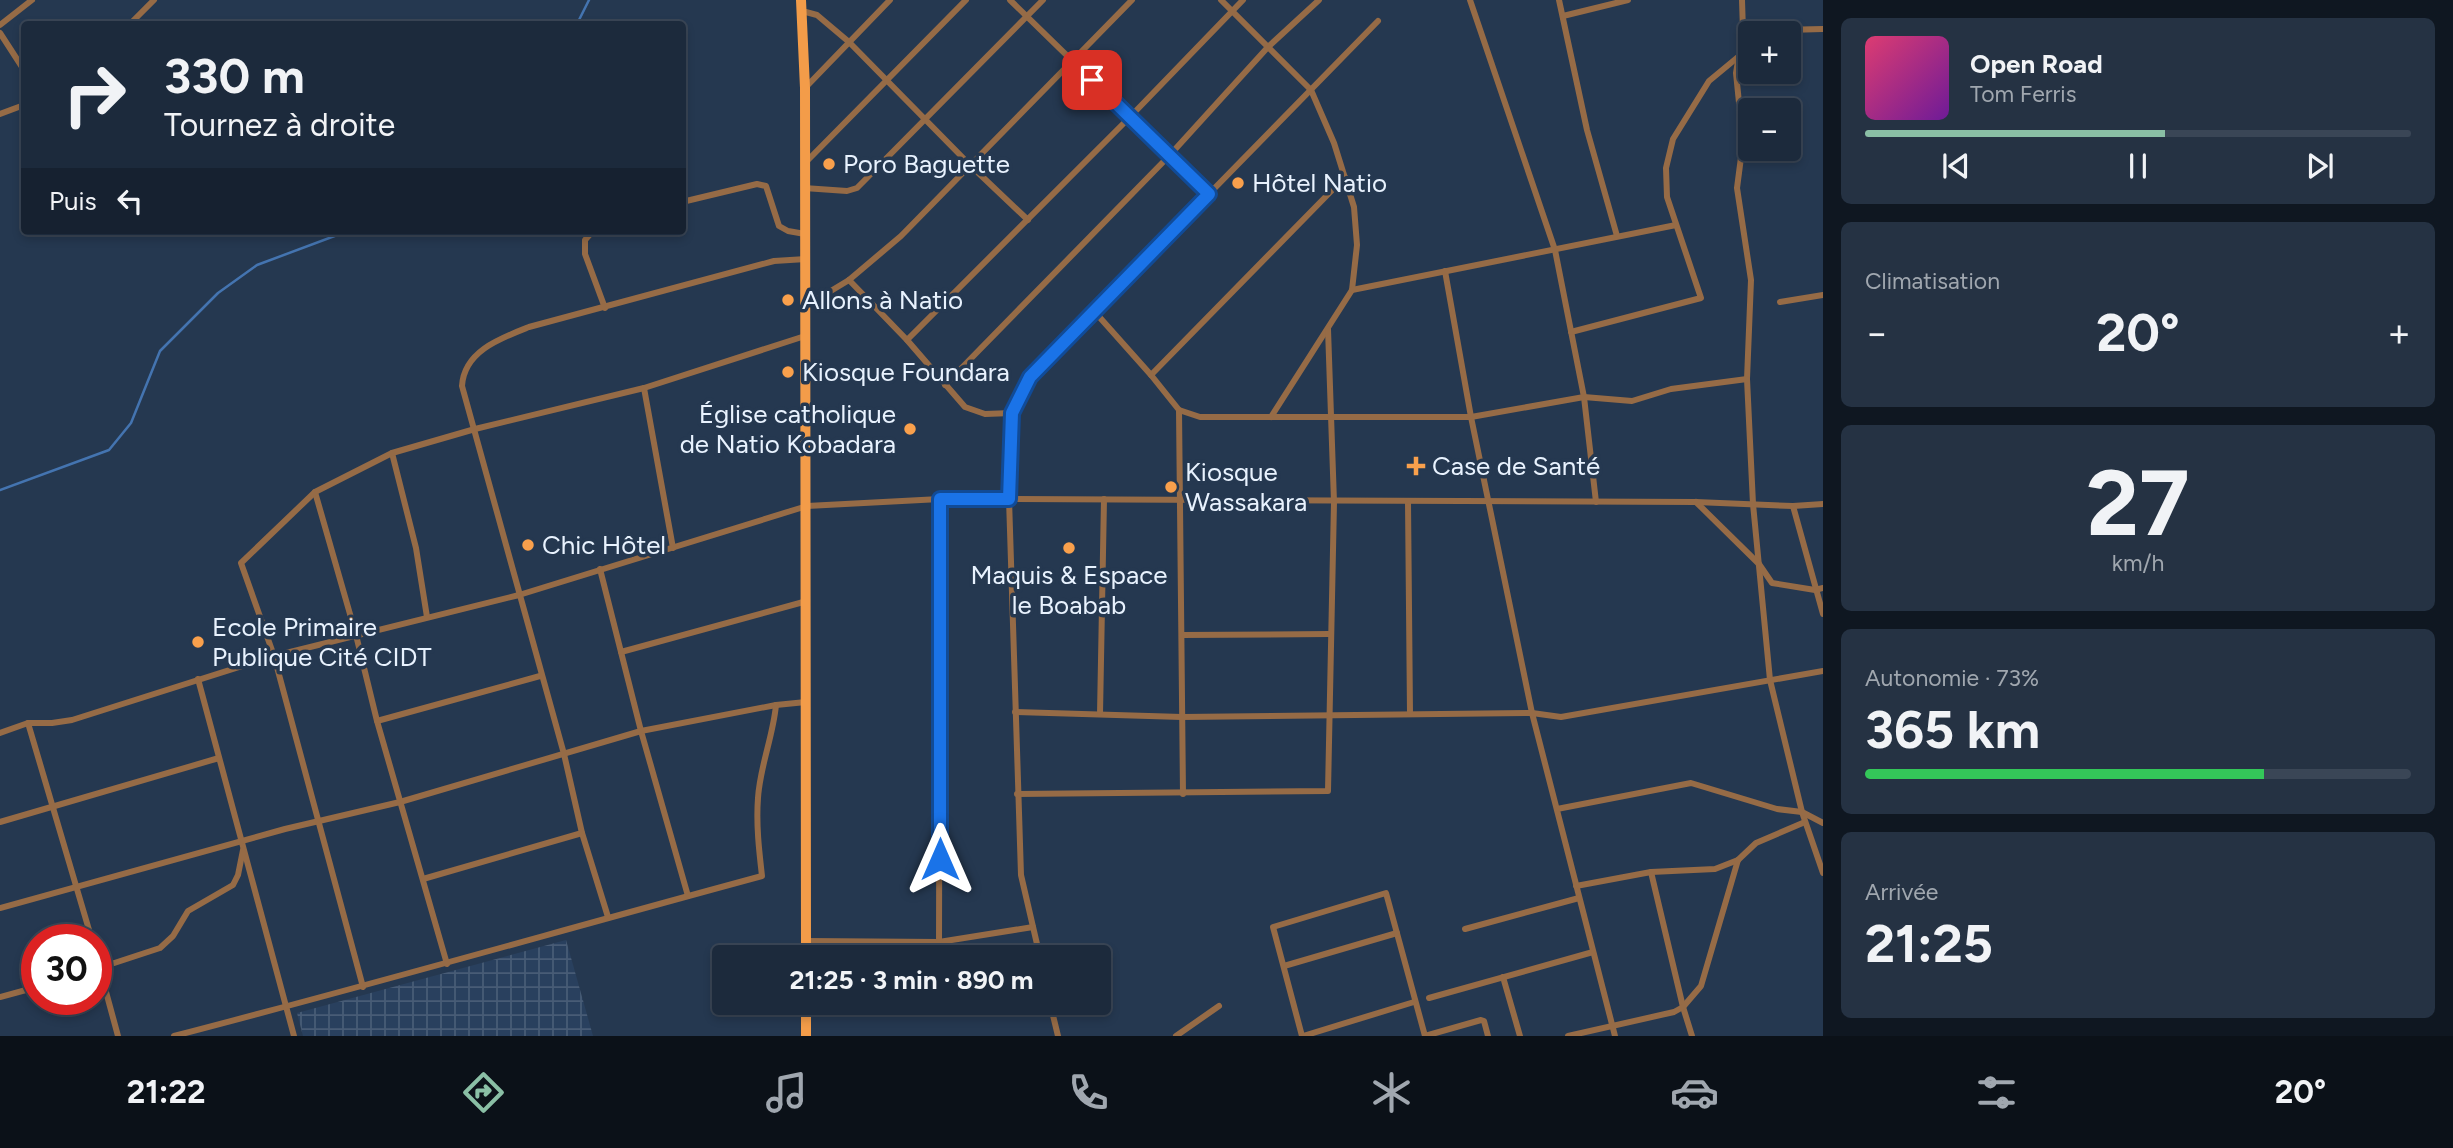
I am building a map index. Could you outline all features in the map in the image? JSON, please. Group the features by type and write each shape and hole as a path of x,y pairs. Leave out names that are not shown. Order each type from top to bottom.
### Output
{"main road":[{"path":"802,3 806,259 806,945"},
{"path":"806,1015 806,1036"}],"street":[{"path":"0,25 32,0"},
{"path":"133,21 154,0"},
{"path":"805,88 890,0"},
{"path":"804,164 965,0"},
{"path":"1010,0 1209,194"},
{"path":"804,188 847,191 857,188 1043,0"},
{"path":"806,306 849,280 901,236 1132,0"},
{"path":"1221,0 1311,90 1334,143 1354,207 1357,245 1352,290 1271,417"},
{"path":"907,340 1243,0"},
{"path":"945,385 1169,156 1268,47 1319,0"},
{"path":"1470,0 1555,250 1584,397 1596,502"},
{"path":"1559,0 1587,130 1617,236"},
{"path":"1563,16 1628,0"},
{"path":"1742,0 1743,21"},
{"path":"802,3 849,42 1028,220"},
{"path":"1037,945 1021,875 1017,794 1009,499 1012,413 1030,377 1378,21"},
{"path":"1801,30 1823,29"},
{"path":"0,33 21,65"},
{"path":"1571,332 1701,298 1667,197 1666,168 1673,139 1709,82 1738,57"},
{"path":"1738,57 1736,73 1743,142 1737,188 1751,280 1747,379 1753,504 1770,680 1802,812 1823,873"},
{"path":"0,114 21,106"},
{"path":"1152,375 1345,177"},
{"path":"686,201 757,184 766,186 779,226 805,233"},
{"path":"1352,290 1676,225"},
{"path":"589,235 584,240 584,254 605,308"},
{"path":"608,917 582,833 564,754 461,386 462,374 478,354 494,341 529,327 774,261 806,259"},
{"path":"1445,271 1471,417 1532,713 1615,1036"},
{"path":"849,280 907,340 965,407 985,414 1012,413"},
{"path":"1780,302 1823,295"},
{"path":"1094,311 1152,375 1179,410 1200,417 1471,417 1584,397 1632,401 1671,389 1747,379"},
{"path":"1017,794 1328,791 1329,634 1334,502 1328,329"},
{"path":"363,987 274,656 241,563 314,492 392,453 475,429 644,388 805,336"},
{"path":"644,388 673,548"},
{"path":"1179,410 1183,794"},
{"path":"392,453 416,548 427,617"},
{"path":"314,492 447,964"},
{"path":"940,499 940,942"},
{"path":"0,733 28,723 72,720 274,656 519,595 807,506 940,499 1696,502 1793,506 1823,504"},
{"path":"1100,714 1104,499"},
{"path":"1408,502 1410,713"},
{"path":"1696,502 1759,564 1772,583 1819,589"},
{"path":"1793,506 1819,589 1823,614"},
{"path":"600,569 641,731 688,896"},
{"path":"621,652 807,601"},
{"path":"1182,635 1329,634"},
{"path":"1015,712 1182,717 1532,713 1561,717 1823,671"},
{"path":"377,721 540,676"},
{"path":"198,679 294,1036"},
{"path":"0,908 242,845 318,821 400,802 641,731 776,705 806,702"},
{"path":"174,1036 363,987 762,876 758,840 758,797 776,705"},
{"path":"28,723 88,924"},
{"path":"0,822 219,758"},
{"path":"1557,809 1691,783 1777,809 1802,812 1823,823"},
{"path":"1576,886 1651,872 1715,869 1738,860 1756,843 1805,822"},
{"path":"423,879 582,833"},
{"path":"112,963 160,948 188,911 233,885 238,875 242,845"},
{"path":"1568,1036 1674,1012 1683,1007 1701,986 1738,860"},
{"path":"1651,872 1692,1036"},
{"path":"1414,1002 1302,1036 1273,927 1386,893 1425,1036 1481,1020 1488,1036"},
{"path":"1465,929 1579,898"},
{"path":"806,941 940,942 1033,927"},
{"path":"1284,966 1397,933"},
{"path":"1429,998 1593,952"},
{"path":"1503,977 1520,1036"},
{"path":"0,997 21,991"},
{"path":"1176,1036 1219,1006"},
{"path":"112,1015 118,1036"},
{"path":"1054,1015 1058,1036"}],"shaded area":[{"path":"566,940 593,1036 303,1036 297,1013"}],"waterway":[{"path":"578,21 589,0"},
{"path":"0,490 109,450 131,423 160,351 218,293 257,265 337,235"}],"place":[{"name":"Poro Baguette","path":"829,164"},
{"name":"Hôtel Natio","path":"1238,183"},
{"name":"Allons à Natio","path":"788,300"},
{"name":"Kiosque Foundara","path":"788,372"},
{"name":"Église catholique de Natio Kobadara","path":"910,429"},
{"name":"Case de Santé","path":"1416,466"},
{"name":"Kiosque Wassakara","path":"1171,487"},
{"name":"Chic Hôtel","path":"528,545"},
{"name":"Maquis & Espace le Boabab","path":"1069,548"},
{"name":"Ecole Primaire Publique Cité CIDT","path":"198,642"}],"route":[{"path":"940,859 940,499 1009,499 1012,413 1030,377 1209,194 1092,80"}]}
